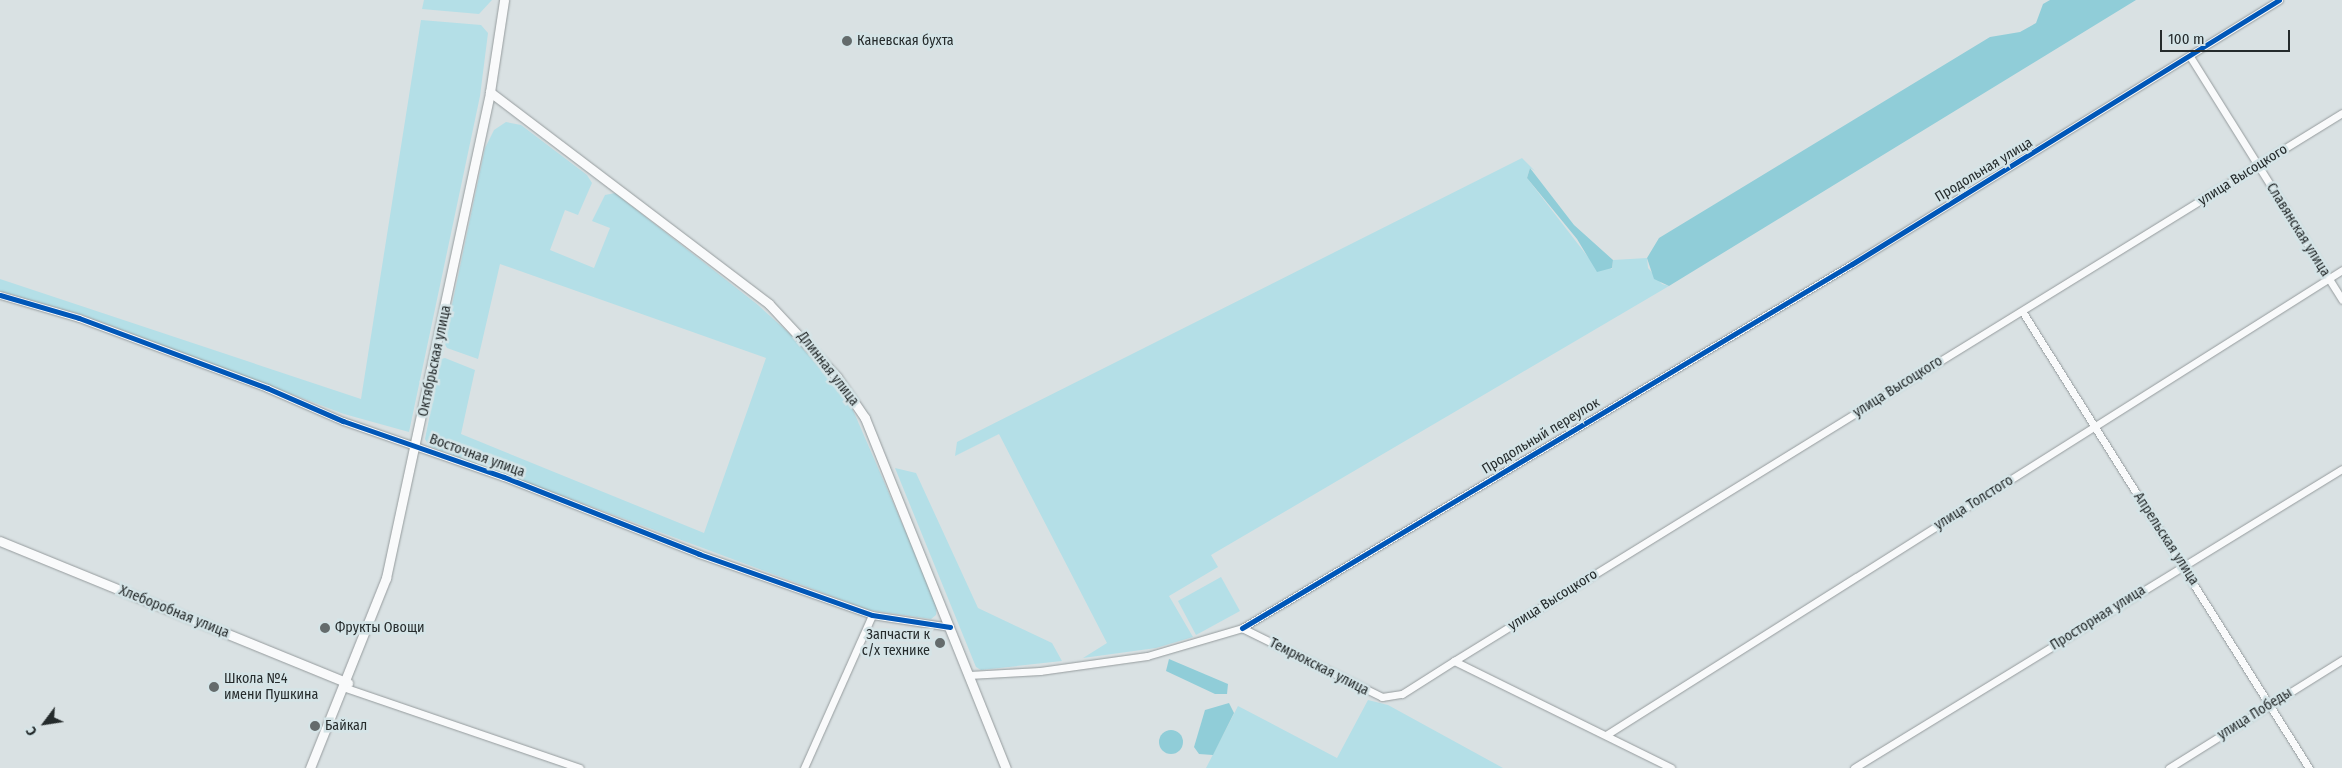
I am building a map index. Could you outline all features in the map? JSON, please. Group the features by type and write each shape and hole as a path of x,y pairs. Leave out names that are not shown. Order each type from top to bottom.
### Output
{"street":[{"name":"Октябрьская улица","path":"310,768 347,685 380,599 417,447 490,92 504,0"},
{"name":"Продольная улица","path":"1852,264 2191,58 2279,0"},
{"name":"Славянская улица","path":"2191,58 2342,300"},
{"name":"Длинная улица","path":"490,92 692,242 770,304 811,346 865,418 1006,768"},
{"name":"улица Высоцкого","path":"1454,661 2342,114"},
{"name":"Продольный переулок","path":"1242,628 1852,264"},
{"name":"улица Толстого","path":"1606,735 2342,270"},
{"name":"Восточная улица","path":"0,295 79,318 417,447 872,615 950,627"},
{"name":"Апрельская улица","path":"2022,311 2184,565 2309,768"},
{"name":"Просторная улица","path":"1854,768 2342,469"},
{"name":"Хлеборобная улица","path":"0,541 347,685 580,768"},
{"path":"804,768 872,615"},
{"name":"Темрюкская улица","path":"1242,628 1382,697 1402,694 1454,661"},
{"path":"969,675 1040,671 1147,656 1242,628"},
{"name":"улица Победы","path":"2169,768 2342,660"},
{"path":"1454,661 1671,768"}],"shaded area":[{"path":"424,0 492,0 479,14 422,9"},
{"path":"2050,0 2136,0 1669,286 1654,279 1647,258 1659,238 1990,37 2020,32 2036,23 2043,4"},
{"path":"421,20 481,25 488,33 480,96 409,432 344,414 83,315 0,291 0,279 361,399"},
{"path":"506,122 521,125 587,175 592,183 578,215 565,210 550,250 594,268 610,228 592,221 605,195 615,193 758,305 790,334 849,401 937,604 936,615 931,619 869,610 429,446 425,439 441,359 445,358 475,370 461,434 704,533 766,358 500,264 478,359 447,348 444,343 485,148 494,130"},
{"path":"1522,158 1535,171 1530,168 1527,178 1588,257 1612,269 1613,260 1647,258 1648,268 1662,284 1669,286 1211,555 1218,567 1169,596 1193,637 1156,648 1083,658 1107,643 999,434 955,456 957,442"},
{"path":"1530,168 1574,225 1613,260 1612,268 1597,272 1577,239 1527,178"},
{"path":"895,468 916,473 978,608 1052,643 1062,661 981,670 976,667"},
{"path":"1221,577 1240,611 1196,635 1178,601"},
{"path":"1169,659 1228,684 1227,694 1215,694 1166,671"},
{"path":"1368,700 1388,705 1503,768 1206,768 1238,706 1337,758"},
{"path":"1229,703 1234,713 1213,755 1199,754 1194,747 1205,710"},
{"path":"1171,730 1176,731 1182,737 1182,747 1176,753 1171,754 1166,753 1160,747 1159,742 1160,737 1166,731"}],"cycle path":[{"path":"1242,628 1852,264 2279,0"},
{"path":"0,295 79,318 267,388 343,421 504,477 699,554 872,615 950,627"}],"place":[{"name":"Каневская бухта","path":"847,41"},
{"name":"Фрукты Овощи","path":"325,628"},
{"name":"Запчасти к с/х технике","path":"940,643"},
{"name":"Школа №4 имени Пушкина","path":"214,687"},
{"name":"Байкал","path":"315,726"}]}
